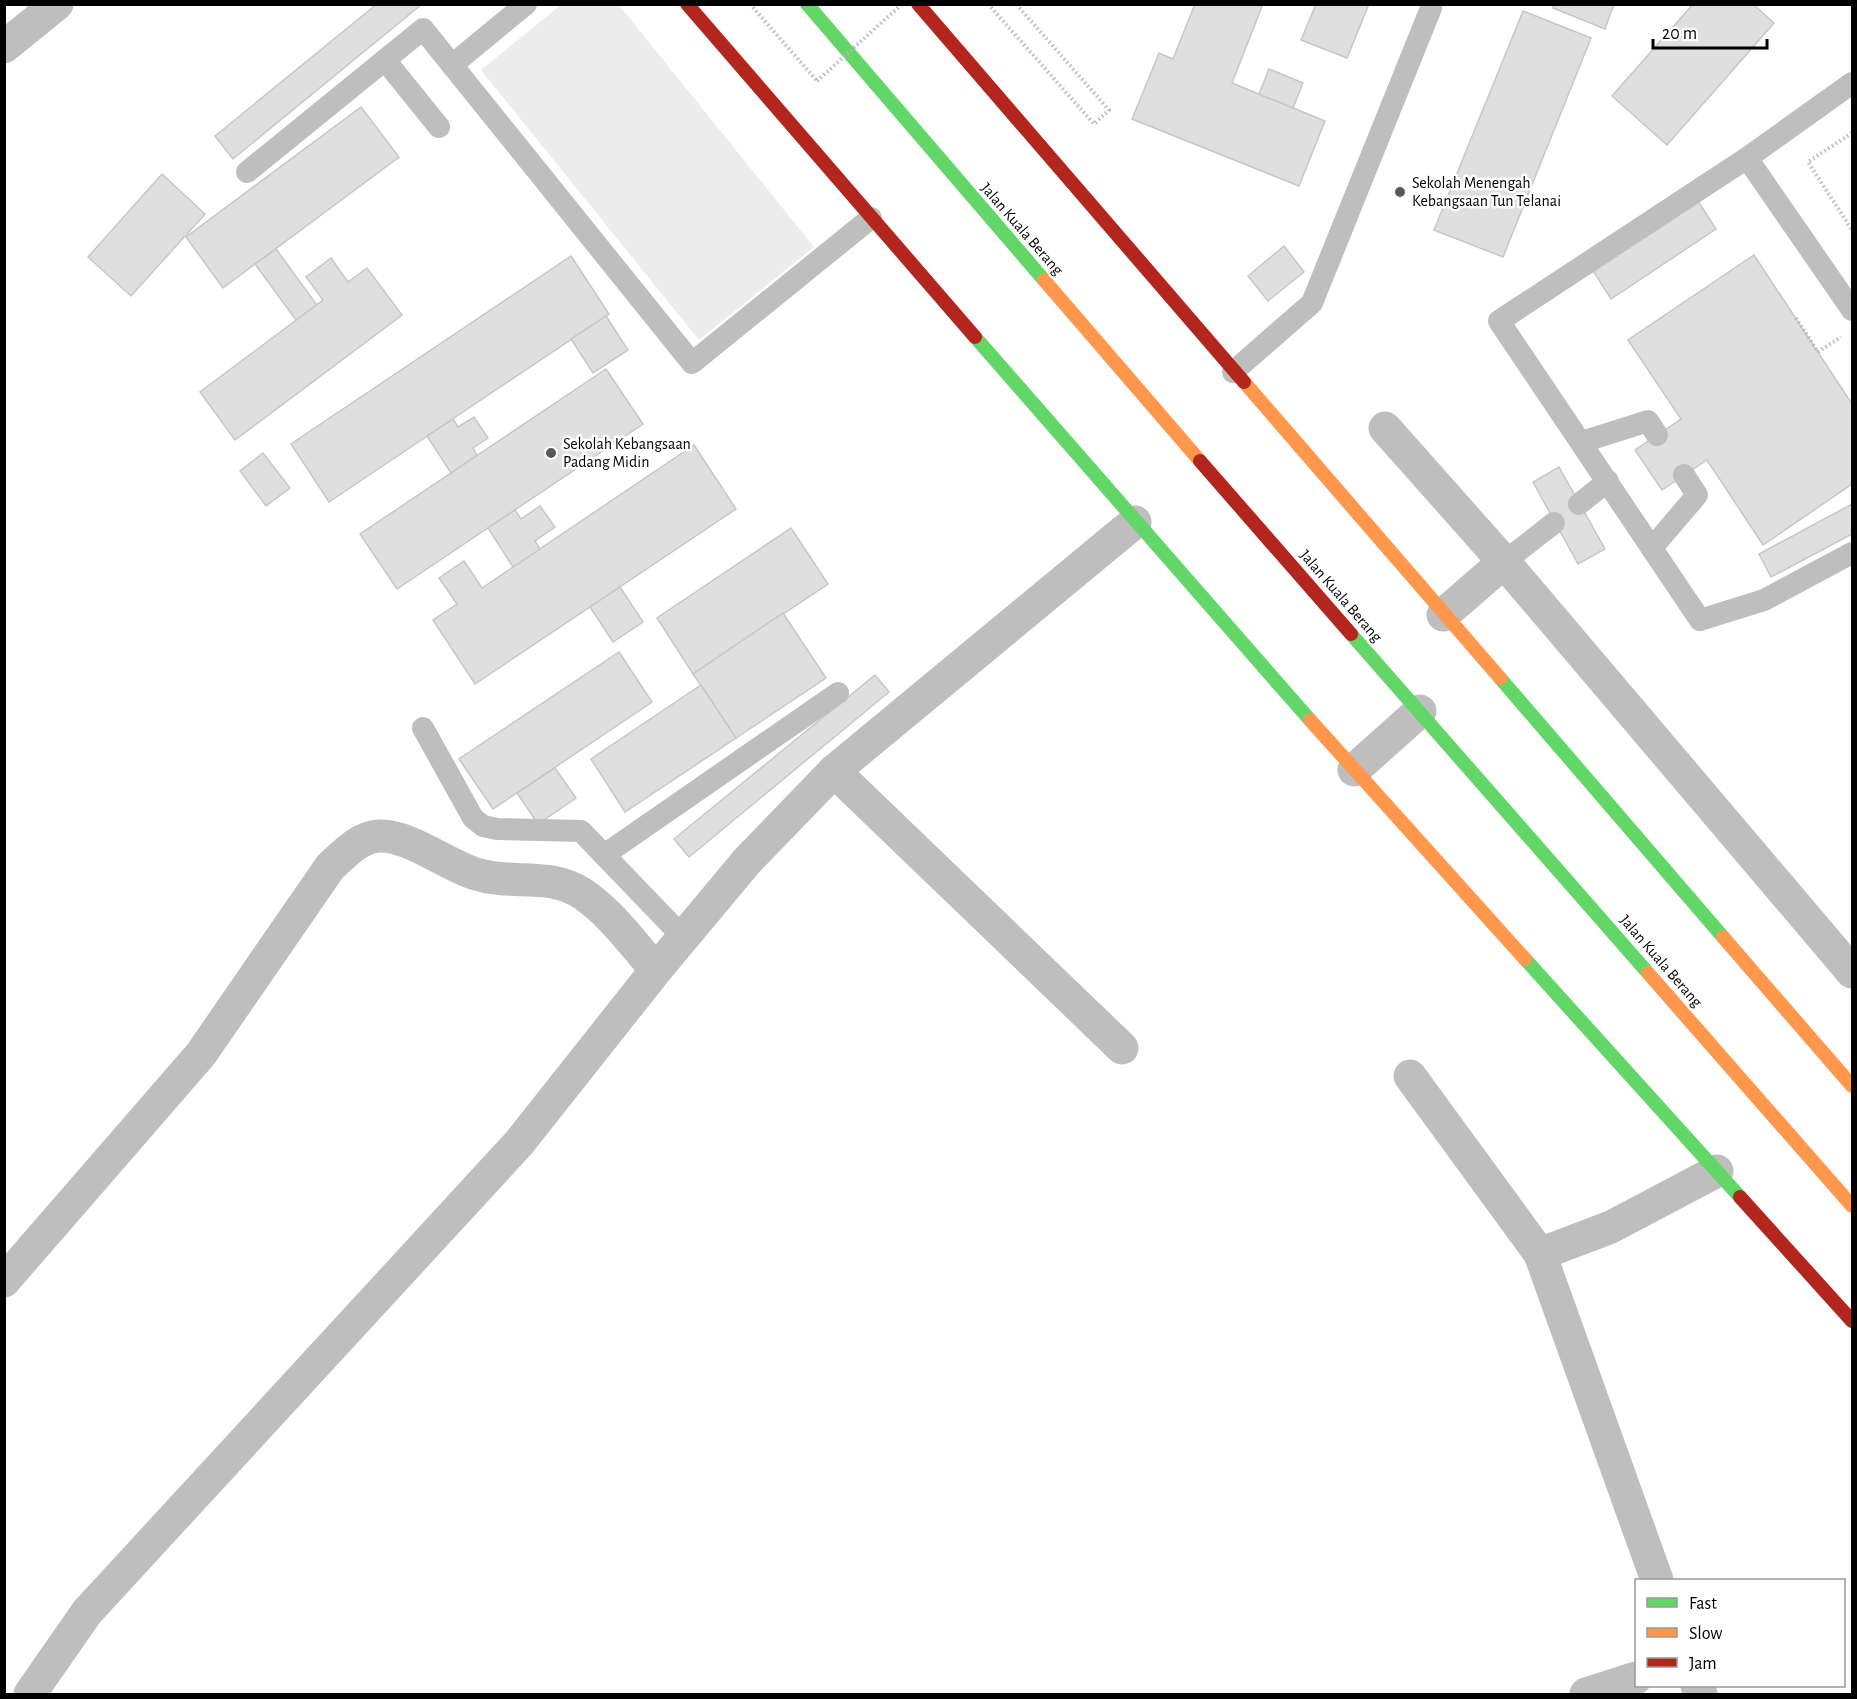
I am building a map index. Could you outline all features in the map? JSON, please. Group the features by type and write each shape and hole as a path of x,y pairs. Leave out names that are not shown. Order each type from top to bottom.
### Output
{"main road":[{"path":"687,4 1135,522 1354,770 1852,1321"},
{"name":"Jalan Kuala Berang","path":"807,4 1176,434 1852,1206"},
{"path":"918,4 1233,372 1852,1086"}],"street":[{"path":"4,47 57,4"},
{"path":"1385,428 1504,562 1852,972"},
{"path":"30,1695 87,1612 519,1143 656,970 747,861 834,771 1135,522"},
{"path":"1443,615 1504,562"},
{"path":"1354,770 1420,711"},
{"path":"834,771 1122,1048"},
{"path":"7,1272 201,1054 330,867 351,846 379,836 415,845 476,874 502,879 534,878 557,882 582,893 604,911 656,970"},
{"path":"1410,1076 1540,1254 1656,1579"},
{"path":"1540,1254 1611,1227 1717,1171"},
{"path":"1587,1695 1635,1678"}],"lane":[{"path":"452,65 526,4"},
{"path":"1233,372 1312,303 1431,8"},
{"path":"248,172 423,29 692,363 871,218"},
{"path":"385,60 439,127"},
{"path":"1852,82 1747,158 1499,321 1700,620 1764,600 1852,553"},
{"path":"1747,158 1852,310"},
{"path":"1582,442 1648,421 1657,435"},
{"path":"1652,548 1696,495 1684,476"},
{"path":"1579,504 1608,481"},
{"path":"1504,562 1554,523"},
{"path":"604,855 838,693"},
{"path":"423,728 473,818 483,826 497,830 581,831 683,938"}],"path":[{"path":"750,4 817,81 902,4"},
{"path":"988,4 1094,124 1109,110 1016,4"},
{"path":"1852,133 1808,162 1852,230"},
{"path":"1796,318 1818,352 1844,334"}],"shaded area":[{"path":"562,4 619,5 814,247 699,340 481,70"}],"building":[{"path":"377,4 422,4 233,159 215,136"},
{"path":"1195,4 1263,4 1232,83 1325,121 1299,186 1132,119 1159,53 1173,59"},
{"path":"1316,4 1369,4 1347,58 1301,40"},
{"path":"1554,4 1614,4 1605,29 1553,8"},
{"path":"1693,4 1753,4 1774,23 1667,145 1612,96"},
{"path":"1523,11 1591,38 1503,257 1434,230"},
{"path":"1269,69 1303,83 1293,108 1259,94"},
{"path":"361,107 399,157 223,288 186,237"},
{"path":"162,174 205,214 131,296 88,257"},
{"path":"1694,195 1716,229 1611,299 1590,266"},
{"path":"1284,246 1304,272 1268,301 1248,276"},
{"path":"276,249 317,305 296,320 255,264"},
{"path":"1754,255 1852,404 1852,484 1763,545 1707,460 1662,490 1635,450 1681,419 1628,340"},
{"path":"571,256 609,314 329,502 291,444"},
{"path":"331,258 348,282 367,268 402,315 235,440 200,392 323,300 306,277"},
{"path":"606,316 628,350 593,373 571,339"},
{"path":"606,369 643,424 397,589 360,534"},
{"path":"474,417 488,438 473,448 477,455 451,473 427,436 453,419 458,427"},
{"path":"694,445 736,509 475,684 433,620 457,604 439,578 464,561 482,588"},
{"path":"263,453 290,488 266,506 240,471"},
{"path":"1559,467 1605,549 1578,564 1533,482"},
{"path":"1852,504 1852,534 1771,577 1759,554"},
{"path":"540,506 555,527 535,541 540,549 513,567 488,528 515,510 521,519"},
{"path":"791,528 828,584 693,674 657,618"},
{"path":"620,587 643,622 613,642 590,607"},
{"path":"783,613 826,678 736,738 693,674"},
{"path":"619,652 652,702 493,809 459,759"},
{"path":"875,675 889,692 689,857 674,839"},
{"path":"701,685 736,738 625,812 591,759"},
{"path":"555,768 576,798 538,824 517,793"}],"traffic: fast":[{"path":"807,4 1044,280"},
{"path":"975,337 1310,720"},
{"path":"1351,634 1648,973"},
{"path":"1500,678 1723,937"},
{"path":"1525,959 1740,1197"}],"traffic: slow":[{"path":"1044,280 1200,461"},
{"path":"1244,382 1500,678"},
{"path":"1310,720 1525,959"},
{"path":"1723,937 1852,1086"},
{"path":"1648,973 1852,1206"}],"traffic: jam":[{"path":"687,4 975,337"},
{"path":"918,4 1244,382"},
{"path":"1200,461 1351,634"},
{"path":"1740,1197 1852,1321"}],"place":[{"name":"Sekolah Menengah Kebangsaan Tun Telanai","path":"1400,192"},
{"name":"Sekolah Kebangsaan Padang Midin","path":"551,453"}]}
